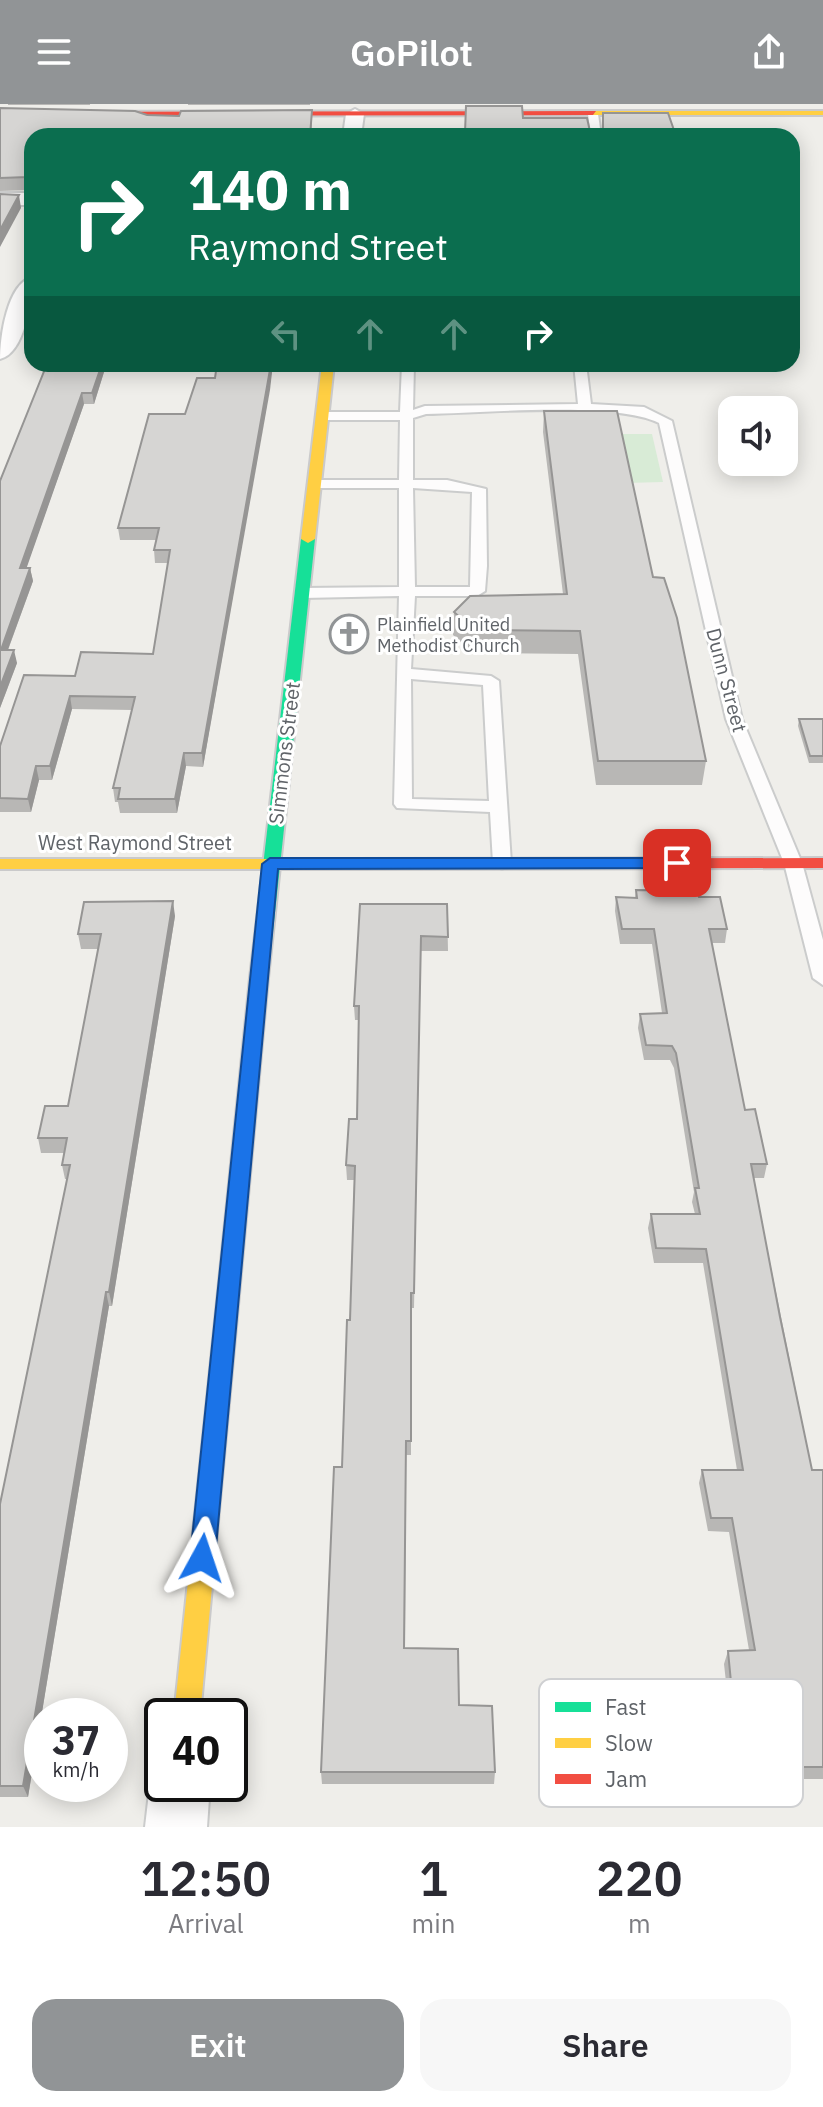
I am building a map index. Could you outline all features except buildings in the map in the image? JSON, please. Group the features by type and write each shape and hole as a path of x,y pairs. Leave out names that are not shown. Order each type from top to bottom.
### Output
{"street":[{"path":"0,114 139,109 355,114 422,109 593,114 746,108 823,113"},
{"path":"353,128 355,114"},
{"path":"0,199 24,199"},
{"path":"0,352 24,301"},
{"name":"Simmons Street","path":"189,1698 270,864 327,372"},
{"name":"West Raymond Street","path":"0,864 823,863"},
{"path":"176,1827 178,1802"}],"lane":[{"path":"593,114 595,128"},
{"path":"408,372 403,804 499,807"},
{"path":"322,416 406,416 425,410 585,408 581,372"},
{"name":"Dunn Street","path":"585,408 644,411 665,421 734,719 793,863 823,978"},
{"path":"303,593 477,591 479,489 447,484 315,484"},
{"path":"403,673 491,681 502,863"}],"green space":[{"path":"616,434 652,434 663,482 626,483"}],"traffic: fast":[{"path":"259,978 308,539"}],"traffic: slow":[{"path":"593,113 823,113"},
{"path":"308,539 327,372"},
{"path":"0,864 345,864"},
{"path":"189,1698 222,1360"}],"traffic: jam":[{"path":"0,114 593,113"},
{"path":"345,864 823,863"},
{"path":"222,1360 259,978"}],"place":[{"name":"Plainfield United Methodist Church","path":"349,634"}],"route":[{"path":"202,1558 270,864 677,863"}]}
